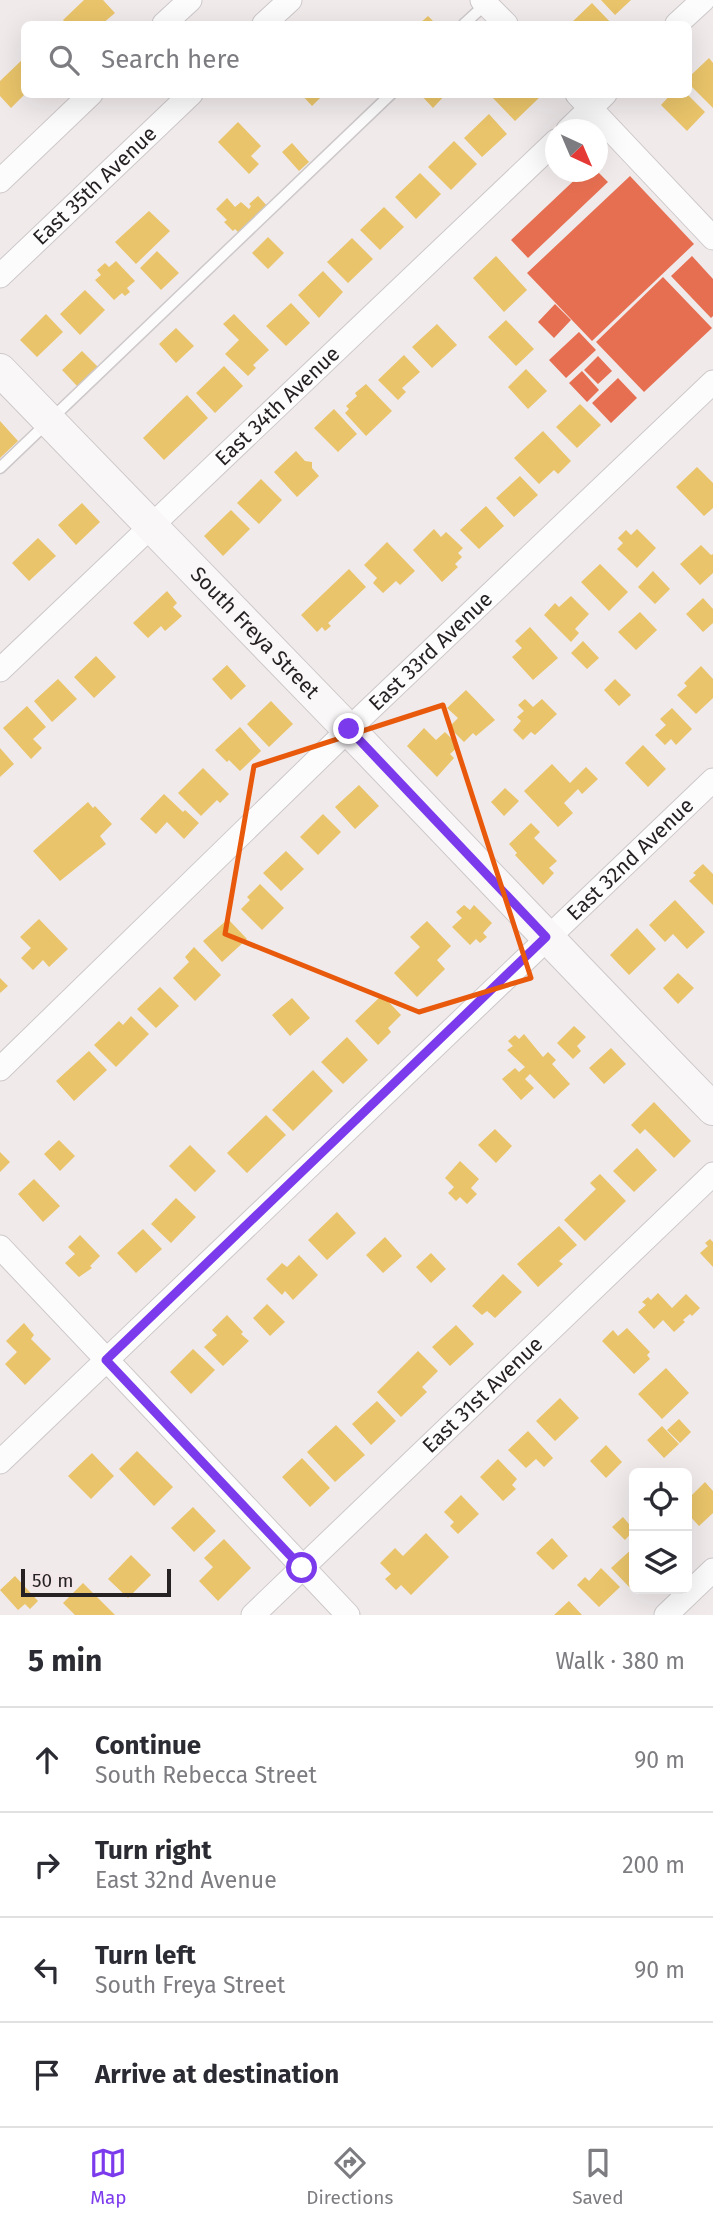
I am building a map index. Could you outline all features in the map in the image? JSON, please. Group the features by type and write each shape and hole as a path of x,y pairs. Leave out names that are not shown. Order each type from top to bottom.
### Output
{"main road":[{"name":"South Freya Street","path":"0,370 149,527 349,729 713,1110"}],"street":[{"path":"167,21 190,0"},
{"path":"267,21 290,0"},
{"path":"680,21 702,0"},
{"path":"486,1 503,21"},
{"path":"0,181 87,98"},
{"name":"East 35th Avenue","path":"0,276 187,98"},
{"path":"576,119 591,99 713,238"},
{"name":"East 34th Avenue","path":"0,670 545,151"},
{"name":"East 33rd Avenue","path":"0,1069 349,729 713,382"},
{"name":"East 32nd Avenue","path":"0,1462 713,780"},
{"name":"East 31st Avenue","path":"253,1615 713,1174"},
{"path":"0,1247 348,1615"},
{"path":"666,1615 713,1570"}],"lane":[{"path":"467,21 486,1"},
{"path":"0,468 387,98"}],"highlighted area":[{"path":"443,705 531,978 419,1012 225,934 254,766"}],"building: Homes":[{"path":"84,0 103,0 115,13 106,21 63,20"},
{"path":"601,0 631,0 615,15"},
{"path":"592,3 609,21 573,21"},
{"path":"709,58 713,63 713,108 692,87 692,74"},
{"path":"21,61 21,98 11,108 0,96 0,81"},
{"path":"305,98 320,98 312,106"},
{"path":"424,98 442,98 433,108"},
{"path":"493,98 539,98 515,121"},
{"path":"667,98 691,98 705,112 687,131 661,105"},
{"path":"489,114 507,134 482,157 464,138"},
{"path":"238,122 261,146 251,156 259,164 249,174 218,142"},
{"path":"454,141 477,164 451,190 428,167"},
{"path":"292,143 309,162 299,171 282,152"},
{"path":"420,173 441,194 416,219 395,197"},
{"path":"258,196 270,209 240,234 224,222 227,220 216,209 227,198 235,207 241,202 249,209 249,204"},
{"path":"384,207 404,227 380,250 360,230"},
{"path":"149,211 170,231 136,264 115,242"},
{"path":"268,237 284,253 268,269 252,253"},
{"path":"352,238 373,259 348,283 327,262"},
{"path":"157,251 179,273 161,290 140,268"},
{"path":"496,256 527,290 504,312 473,278"},
{"path":"116,261 135,281 127,288 130,292 125,296 122,293 114,300 95,280 101,275 97,270 105,263 109,267"},
{"path":"323,271 343,292 319,318 298,295"},
{"path":"85,290 105,310 80,335 60,314"},
{"path":"291,303 310,323 286,346 266,326"},
{"path":"46,314 63,332 37,357 20,340"},
{"path":"234,314 269,350 253,365 256,368 248,376 225,354 239,340 223,324"},
{"path":"506,320 534,349 516,366 488,337"},
{"path":"437,324 457,345 432,368 412,347"},
{"path":"176,328 194,346 176,363 159,344"},
{"path":"82,351 98,367 77,386 62,370"},
{"path":"404,355 420,372 402,388 406,392 398,400 378,380"},
{"path":"224,366 243,386 215,413 196,393"},
{"path":"526,369 547,391 528,409 508,387"},
{"path":"366,384 392,411 366,436 345,413 349,409 346,406 357,396 355,393"},
{"path":"187,395 208,418 164,460 143,438"},
{"path":"580,404 601,425 577,448 556,427"},
{"path":"334,409 357,434 338,452 314,428"},
{"path":"0,421 18,441 0,458"},
{"path":"543,431 571,461 558,474 554,470 539,484 514,458"},
{"path":"296,451 305,461 312,462 312,468 319,476 297,497 274,472"},
{"path":"697,467 713,483 713,508 704,516 676,487"},
{"path":"520,476 538,495 514,517 496,498"},
{"path":"261,479 282,500 259,524 237,503"},
{"path":"82,503 100,522 76,545 58,525"},
{"path":"486,506 504,526 479,549 460,530"},
{"path":"231,510 250,529 223,556 204,536"},
{"path":"434,529 441,537 446,532 463,548 458,553 462,557 455,564 458,567 442,582 413,550"},
{"path":"637,529 656,548 637,568 617,549 623,543 618,538 626,530 631,535"},
{"path":"38,538 56,556 29,581 12,563"},
{"path":"387,542 415,571 400,585 396,581 383,593 373,583 377,578 364,565"},
{"path":"701,545 713,554 713,573 700,585 680,564"},
{"path":"600,564 628,592 609,611 581,582"},
{"path":"349,569 366,587 328,623 331,626 325,631 322,627 317,632 301,615"},
{"path":"653,571 670,589 655,604 638,587"},
{"path":"167,591 177,603 173,607 182,616 165,631 161,626 148,638 133,623"},
{"path":"571,596 589,614 575,629 579,633 571,642 544,615 555,603 559,607"},
{"path":"703,598 713,609 713,623 703,632 686,614"},
{"path":"640,612 657,630 636,650 618,632"},
{"path":"530,627 558,658 533,680 512,657 522,648 515,641"},
{"path":"583,641 599,658 587,669 571,653"},
{"path":"96,656 116,677 94,698 74,677"},
{"path":"227,665 246,686 231,700 212,679"},
{"path":"701,666 713,679 713,698 696,714 677,695 687,686 684,683"},
{"path":"58,679 77,699 52,722 34,701"},
{"path":"615,679 631,695 619,706 604,690"},
{"path":"466,690 495,720 476,736 473,733 464,742 449,727 458,718 447,708"},
{"path":"525,699 533,707 542,699 557,714 535,735 531,732 523,740 513,730 521,721 517,717 524,711 518,705"},
{"path":"271,701 293,724 269,747 247,724"},
{"path":"27,706 46,727 33,739 42,748 31,759 3,728"},
{"path":"672,708 692,729 676,745 671,739 665,745 655,735 666,725 660,719"},
{"path":"240,727 261,751 240,771 215,750"},
{"path":"424,728 436,740 445,732 459,746 450,754 454,758 437,777 407,746"},
{"path":"643,745 666,769 648,787 625,763"},
{"path":"0,748 14,764 0,777"},
{"path":"552,764 570,783 586,767 598,779 582,794 578,789 564,803 573,813 558,827 524,791"},
{"path":"203,768 229,794 220,803 217,800 201,816 178,793"},
{"path":"359,785 379,806 355,829 335,807"},
{"path":"505,788 519,801 504,816 491,802"},
{"path":"164,794 199,823 184,839 167,822 156,834 140,819"},
{"path":"88,802 112,824 100,836 106,844 60,881 33,851"},
{"path":"323,814 341,832 318,855 300,837"},
{"path":"531,823 540,832 534,838 557,861 549,868 554,873 543,885 515,855 517,853 509,844"},
{"path":"286,851 304,869 281,891 263,873"},
{"path":"703,864 713,874 713,905 689,881"},
{"path":"260,884 284,908 262,930 241,909 250,900 247,897"},
{"path":"675,900 705,932 687,949 673,934 665,942 649,925"},
{"path":"464,905 470,910 474,905 492,923 483,933 487,937 480,943 476,939 470,945 452,927 462,918 456,912"},
{"path":"39,919 68,949 49,967 43,960 33,970 21,958 31,948 20,937"},
{"path":"228,919 247,939 222,962 203,941"},
{"path":"427,921 451,946 437,960 445,969 417,997 394,973 420,947 410,937"},
{"path":"637,928 656,949 629,975 610,955"},
{"path":"194,947 221,975 195,1001 173,978 189,962 185,957"},
{"path":"678,973 694,988 678,1004 663,988"},
{"path":"0,978 8,986 0,993"},
{"path":"160,987 179,1006 156,1028 137,1009"},
{"path":"382,995 401,1015 388,1028 391,1032 378,1045 355,1021"},
{"path":"292,998 310,1018 290,1036 272,1015"},
{"path":"131,1016 149,1034 116,1067 94,1045 119,1021 123,1025"},
{"path":"574,1026 586,1037 577,1046 581,1051 573,1059 557,1043"},
{"path":"524,1034 543,1057 548,1052 556,1060 552,1064 570,1084 554,1099 530,1074 525,1079 534,1088 521,1100 502,1079 515,1068 519,1072 525,1067 507,1050 513,1046 508,1041 515,1035 519,1039"},
{"path":"347,1037 368,1060 343,1084 321,1062"},
{"path":"611,1048 626,1064 604,1084 589,1068"},
{"path":"89,1051 107,1070 74,1101 56,1081"},
{"path":"313,1070 333,1091 293,1131 272,1110"},
{"path":"654,1102 691,1141 674,1158 645,1129 640,1134 631,1125"},
{"path":"266,1115 286,1135 247,1173 227,1153"},
{"path":"495,1129 512,1146 496,1163 478,1145"},
{"path":"59,1140 75,1156 60,1171 44,1154"},
{"path":"190,1145 216,1171 195,1192 169,1166"},
{"path":"637,1148 657,1170 634,1192 613,1171"},
{"path":"0,1152 10,1162 0,1172"},
{"path":"460,1161 479,1179 471,1188 477,1194 467,1204 460,1197 456,1201 448,1193 454,1187 445,1178"},
{"path":"600,1174 626,1201 585,1241 564,1220 596,1189 590,1183"},
{"path":"34,1179 60,1206 43,1222 18,1194"},
{"path":"176,1198 196,1217 171,1243 151,1224"},
{"path":"337,1212 356,1233 327,1260 308,1240"},
{"path":"559,1226 577,1245 559,1261 563,1264 538,1287 517,1264"},
{"path":"143,1229 162,1249 136,1273 117,1253"},
{"path":"80,1235 100,1256 90,1266 92,1268 79,1277 65,1263 75,1254 68,1247"},
{"path":"385,1237 402,1256 383,1273 366,1255"},
{"path":"710,1239 713,1242 713,1267 700,1253 708,1246 705,1243"},
{"path":"431,1253 446,1269 431,1283 416,1267"},
{"path":"299,1255 318,1275 293,1300 285,1291 282,1295 266,1279 282,1263 287,1267"},
{"path":"503,1274 522,1292 495,1318 487,1311 482,1315 472,1306"},
{"path":"658,1293 672,1308 686,1294 700,1308 683,1320 685,1322 674,1332 663,1320 654,1329 638,1312 646,1305 642,1302 648,1297 651,1300"},
{"path":"267,1304 285,1322 270,1336 253,1318"},
{"path":"227,1315 249,1341 223,1366 204,1347 217,1335 212,1330"},
{"path":"24,1323 34,1335 31,1339 51,1359 25,1385 5,1364 17,1352 6,1341"},
{"path":"456,1325 474,1344 450,1366 432,1347"},
{"path":"627,1328 650,1352 647,1355 650,1359 634,1374 602,1341 613,1330 618,1336"},
{"path":"193,1349 215,1370 191,1394 170,1372"},
{"path":"418,1351 438,1371 422,1387 427,1392 401,1417 377,1392"},
{"path":"666,1368 689,1393 662,1419 638,1394"},
{"path":"560,1398 579,1418 555,1441 536,1421"},
{"path":"377,1401 396,1421 371,1445 352,1424"},
{"path":"679,1419 691,1432 680,1443 667,1430"},
{"path":"336,1425 365,1455 335,1482 307,1452"},
{"path":"662,1426 679,1444 664,1458 647,1440"},
{"path":"528,1431 553,1458 544,1467 536,1459 526,1468 508,1450"},
{"path":"606,1445 622,1462 606,1478 590,1461"},
{"path":"137,1451 173,1487 154,1506 119,1469"},
{"path":"92,1453 114,1476 91,1499 68,1476"},
{"path":"302,1458 330,1488 310,1507 282,1477"},
{"path":"498,1459 517,1479 512,1485 516,1489 503,1501 480,1477"},
{"path":"705,1482 713,1491 713,1513 699,1526 692,1518 692,1495"},
{"path":"461,1495 479,1514 458,1534 450,1526 454,1522 444,1512"},
{"path":"193,1507 216,1531 194,1552 171,1528"},
{"path":"623,1517 629,1524 629,1536 625,1540 612,1527"},
{"path":"426,1533 449,1557 411,1595 401,1585 396,1590 385,1579 391,1574 380,1563 395,1548 403,1556"},
{"path":"552,1538 568,1556 553,1570 536,1553"},
{"path":"224,1539 251,1568 218,1601 199,1581 213,1567 204,1558"},
{"path":"629,1552 629,1587 611,1568"},
{"path":"131,1555 151,1575 128,1598 108,1579"},
{"path":"601,1568 620,1587 599,1607 577,1585 585,1577 589,1581"},
{"path":"15,1576 38,1601 30,1609 25,1604 18,1610 0,1590"},
{"path":"83,1583 115,1615 75,1615 63,1603"},
{"path":"569,1601 582,1615 554,1615"}],"building: Shops":[{"path":"630,176 694,244 592,341 527,273"},
{"path":"572,182 608,182 528,258 511,240"},
{"path":"692,256 713,279 711,318 671,276"},
{"path":"663,277 712,328 644,392 596,342"},
{"path":"555,304 571,320 554,338 538,322"},
{"path":"579,332 596,350 566,378 549,360"},
{"path":"598,356 612,371 598,384 584,370"},
{"path":"582,371 599,390 587,402 569,383"},
{"path":"618,378 637,398 611,423 592,403"}],"route":[{"path":"302,1568 106,1360 546,937 349,729"}]}
